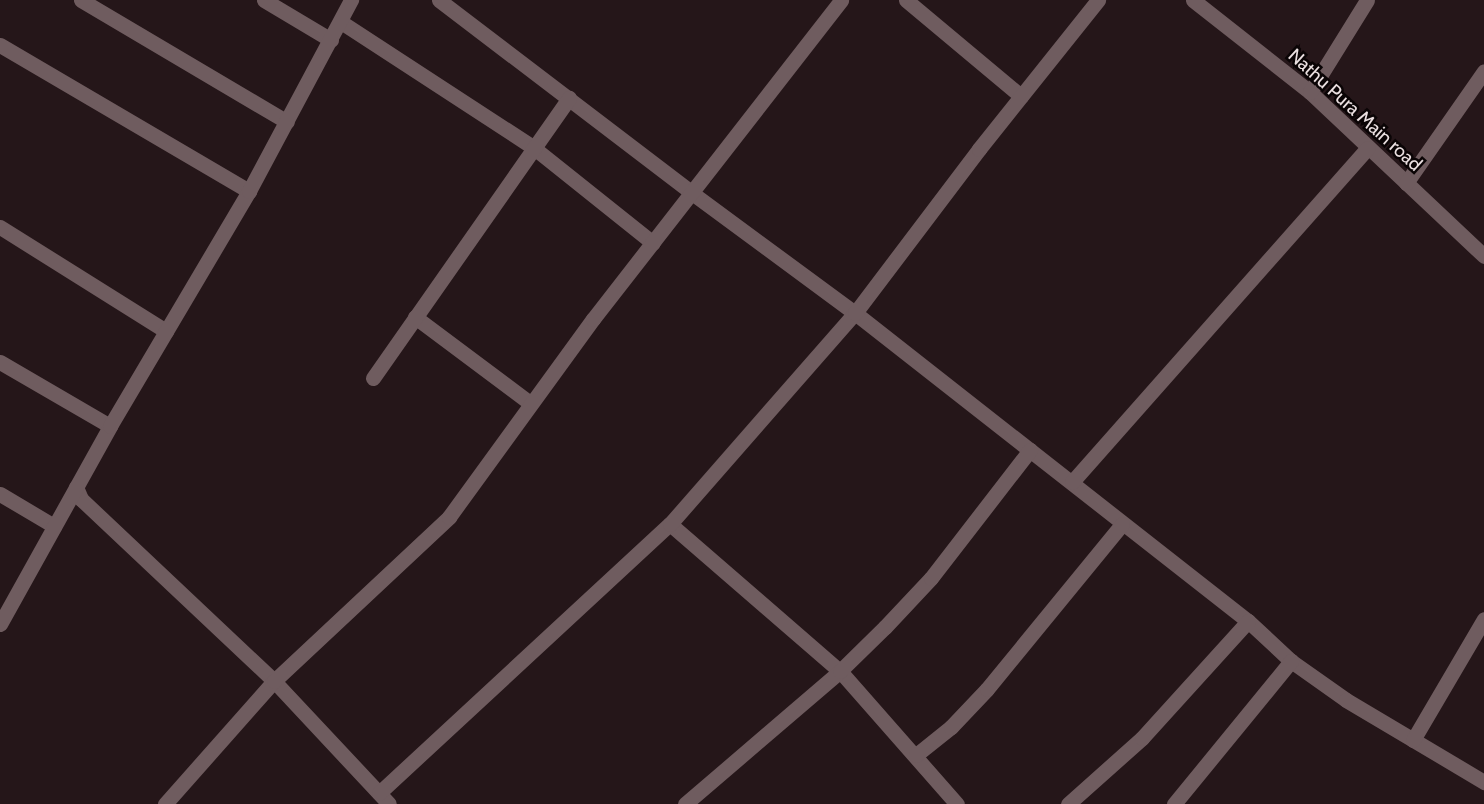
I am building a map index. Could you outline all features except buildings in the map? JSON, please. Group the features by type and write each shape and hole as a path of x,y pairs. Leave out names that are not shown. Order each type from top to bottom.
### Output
{"street":[{"path":"81,0 287,122"},
{"path":"264,0 331,40"},
{"path":"0,624 110,426 249,191 341,22 351,0"},
{"path":"439,0 692,193 855,312 1072,482 1122,524 1248,621 1291,660 1346,700 1484,782"},
{"path":"165,804 274,681 434,533 468,493 530,403 841,0"},
{"path":"906,0 1021,96"},
{"path":"76,487 81,499 274,681 384,799 670,524 855,312 1021,96 1098,0"},
{"name":"Nathu Pura Main road","path":"1193,0 1310,92 1484,256"},
{"path":"1310,92 1367,0"},
{"path":"341,22 534,148 653,243"},
{"path":"0,45 249,191"},
{"path":"1406,183 1484,70"},
{"path":"373,378 569,98"},
{"path":"1072,482 1368,148"},
{"path":"0,227 166,331"},
{"path":"415,317 530,403"},
{"path":"0,362 110,426"},
{"path":"685,804 840,671 932,578 1030,450"},
{"path":"0,494 54,526"},
{"path":"670,524 840,671 916,755 957,804"},
{"path":"916,755 951,727 987,689 1122,524"},
{"path":"1412,740 1484,619"},
{"path":"1068,804 1142,738 1248,621"},
{"path":"1174,804 1291,660"}]}
